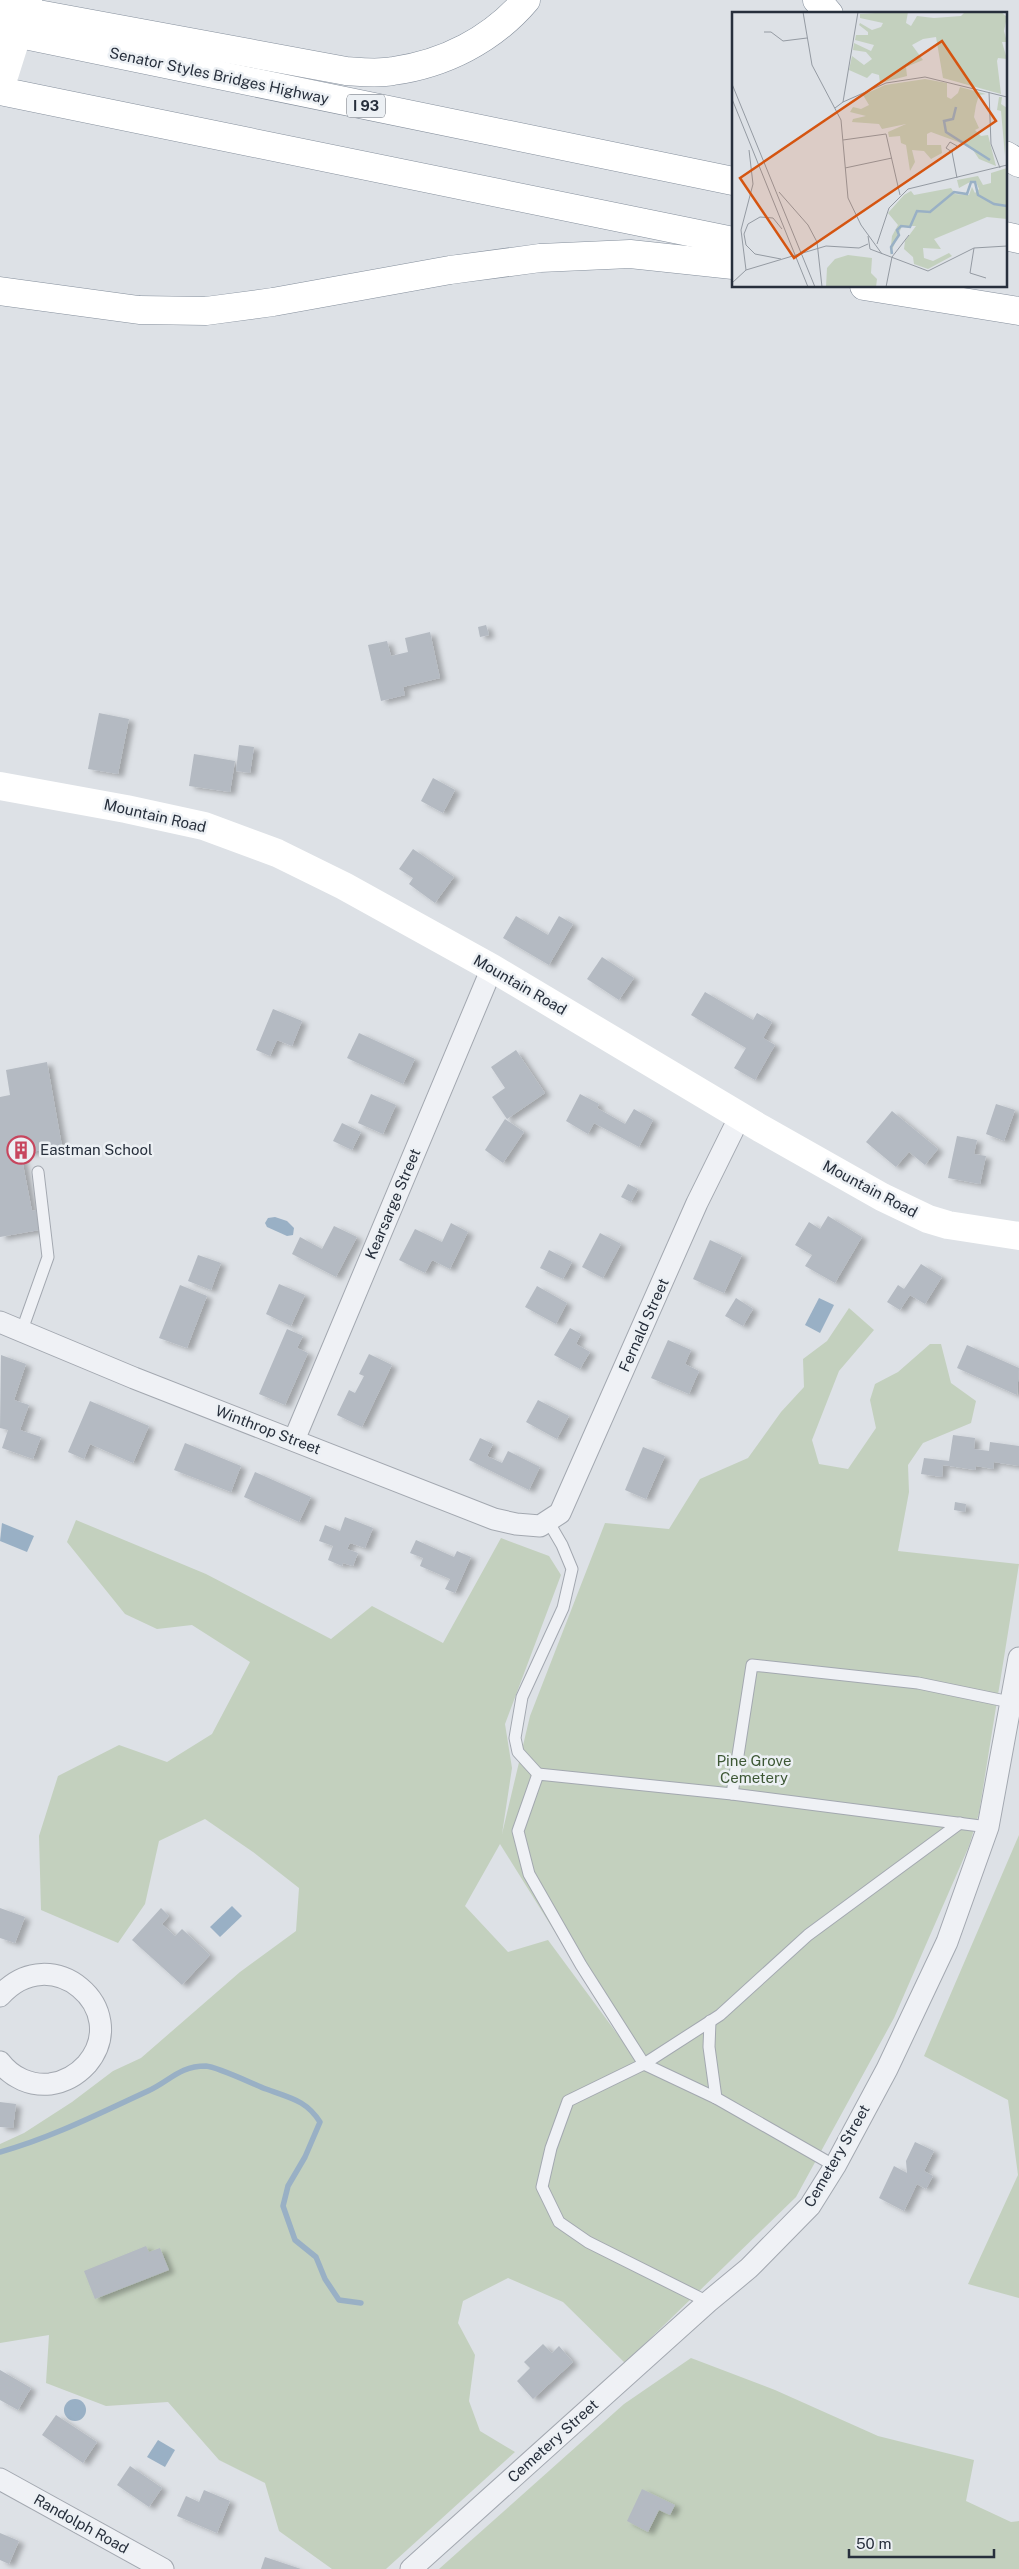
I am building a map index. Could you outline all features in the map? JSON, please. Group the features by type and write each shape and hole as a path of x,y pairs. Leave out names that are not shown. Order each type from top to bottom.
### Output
{"main road":[{"path":"28,0 0,90 732,241"},
{"path":"0,8 346,71 391,72 435,63 476,43 512,16 526,0"},
{"path":"817,0 827,12"},
{"name":"Senator Styles Bridges Highway","path":"0,30 732,181"},
{"path":"1006,156 1019,163"},
{"path":"1006,236 1019,239"},
{"path":"0,290 139,310 206,311 273,302 450,270 540,258 630,254 732,265"},
{"path":"876,288 1019,311"},
{"path":"962,288 1019,300"},
{"name":"Mountain Road","path":"0,786 195,824 277,853 344,886 492,968 740,1116 882,1197 928,1219 948,1225 1019,1236"}],"street":[{"name":"Kearsarge Street","path":"294,1440 492,968"},
{"name":"Fernald Street","path":"544,1524 560,1513 697,1203 740,1116"},
{"name":"Winthrop Street","path":"0,1322 134,1378 494,1519 516,1524 544,1524"},
{"name":"Cemetery Street","path":"411,2569 708,2302 749,2268 810,2206 835,2166 887,2069 947,1942 988,1826 1019,1658"},
{"path":"0,1996 15,1982 35,1974 56,1975 66,1978 76,1983 90,1998 99,2018 100,2028 96,2049 91,2059 77,2074 58,2083 37,2084 27,2082 9,2072 0,2062"},
{"name":"Randolph Road","path":"0,2479 163,2569"}],"lane":[{"path":"22,1330 48,1256 38,1172"},
{"path":"544,1524 572,1569 563,1608 522,1697 514,1738 518,1752 538,1774 732,1794 988,1826"},
{"path":"732,1794 752,1666 918,1683 1010,1702"},
{"path":"538,1774 518,1831 529,1874 581,1965 644,2064 716,2098 835,2166"},
{"path":"708,2302 588,2242 559,2222 542,2187 551,2148 568,2101 644,2064 710,2021 808,1935 960,1823"},
{"path":"710,2021 709,2047 716,2098"}],"green space":[{"name":"Pine Grove Cemetery","path":"849,1308 874,1330 839,1371 812,1440 819,1464 848,1469 876,1428 870,1400 875,1384 898,1372 930,1344 941,1344 951,1383 976,1401 971,1423 923,1443 908,1465 909,1492 898,1551 1019,1564 979,1813 969,1846 894,2018 796,2197 625,2363 563,2302 508,2278 463,2301 458,2323 475,2355 469,2401 480,2431 515,2452 386,2569 332,2569 279,2531 265,2483 219,2460 168,2402 106,2406 46,2383 49,2335 0,2343 0,2144 24,2133 72,2102 113,2071 141,2058 240,1972 296,1931 299,1888 253,1852 205,1819 159,1841 145,1904 118,1943 41,1910 39,1836 58,1776 119,1745 167,1762 212,1734 250,1662 192,1625 157,1629 125,1614 67,1542 76,1520 206,1574 331,1639 372,1606 443,1643 501,1538 549,1556 561,1575 505,1724 512,1768 502,1834 530,1716 605,1523 669,1529 700,1479 748,1458 781,1412 804,1387 803,1359 827,1341","holes":["500,1844 621,2038 548,1940 508,1952 465,1906"]},
{"path":"1019,1835 1019,2298 968,2284 1018,2175 1008,2100 924,2056"},
{"path":"691,2358 775,2390 878,2436 974,2460 966,2501 1011,2522 1019,2521 1019,2569 439,2569 624,2404"}],"water":[{"path":"275,1217 287,1221 294,1228 293,1235 287,1236 267,1227 265,1223 268,1218"},
{"path":"819,1298 834,1305 820,1333 805,1325"},
{"path":"2,1523 34,1536 27,1552 0,1541"},
{"path":"232,1906 242,1916 220,1937 210,1927"},
{"path":"75,2399 83,2402 86,2410 83,2418 75,2421 67,2418 64,2410 67,2402"},
{"path":"158,2440 175,2450 165,2467 147,2457"}],"building":[{"path":"486,625 489,635 480,637 478,627"},
{"path":"430,632 440,678 403,687 405,695 381,701 368,645 387,641 391,656 408,652 405,638"},
{"path":"99,713 129,719 118,774 88,769"},
{"path":"239,745 254,747 250,773 236,771"},
{"path":"194,754 235,761 230,792 189,786"},
{"path":"433,778 455,790 443,813 421,801"},
{"path":"413,849 454,877 435,903 409,884 413,878 399,869"},
{"path":"516,916 548,935 559,916 573,924 549,965 503,938"},
{"path":"602,957 634,978 619,1000 587,979"},
{"path":"705,992 753,1020 757,1013 772,1022 763,1038 775,1045 755,1080 734,1068 746,1048 691,1015"},
{"path":"273,1009 302,1021 292,1046 277,1040 270,1056 256,1050"},
{"path":"359,1033 415,1059 403,1084 347,1058"},
{"path":"516,1050 545,1093 507,1119 492,1097 505,1088 491,1067"},
{"name":"Eastman School","path":"47,1062 62,1146 21,1154 32,1211 36,1210 39,1230 0,1237 0,1097 10,1095 6,1070"},
{"path":"371,1094 396,1105 383,1134 358,1123"},
{"path":"580,1094 599,1104 597,1108 625,1124 634,1109 653,1120 639,1147 594,1123 588,1134 566,1121"},
{"path":"996,1104 1015,1110 1004,1141 986,1134"},
{"path":"892,1111 938,1149 925,1165 909,1152 896,1167 866,1142"},
{"path":"505,1119 524,1132 503,1163 485,1150"},
{"path":"342,1123 361,1132 352,1150 333,1141"},
{"path":"957,1136 977,1140 974,1154 986,1156 980,1184 948,1178"},
{"path":"628,1184 638,1189 631,1202 621,1197"},
{"path":"828,1216 862,1237 835,1283 805,1266 812,1255 795,1245 809,1222 820,1229"},
{"path":"451,1223 468,1232 450,1269 432,1260 425,1273 399,1260 415,1229 442,1242"},
{"path":"334,1226 357,1237 336,1277 292,1254 300,1237 322,1249"},
{"path":"600,1233 621,1244 603,1278 582,1267"},
{"path":"710,1240 742,1255 724,1293 693,1279"},
{"path":"549,1250 572,1262 563,1279 540,1268"},
{"path":"198,1255 221,1263 211,1290 188,1281"},
{"path":"921,1264 942,1277 925,1304 910,1295 900,1310 887,1302 898,1285 904,1289"},
{"path":"279,1284 305,1295 291,1326 266,1314"},
{"path":"180,1285 207,1296 187,1348 159,1338"},
{"path":"537,1286 567,1303 556,1324 525,1307"},
{"path":"736,1298 753,1309 743,1326 725,1316"},
{"path":"570,1328 581,1334 576,1344 590,1352 580,1369 554,1355"},
{"path":"287,1329 303,1336 297,1348 308,1353 285,1405 259,1394"},
{"path":"668,1340 691,1350 685,1364 699,1371 689,1394 651,1378"},
{"path":"967,1345 1019,1368 1017,1395 957,1368"},
{"path":"369,1354 392,1365 362,1427 337,1415 349,1390 355,1393 364,1376 359,1374"},
{"path":"1,1355 26,1364 14,1400 29,1405 20,1430 41,1437 33,1459 2,1448 8,1430 0,1428"},
{"path":"538,1400 569,1416 557,1439 526,1422"},
{"path":"90,1401 149,1426 133,1463 90,1444 84,1459 68,1452"},
{"path":"953,1435 975,1438 974,1449 989,1451 990,1442 1019,1446 1019,1466 994,1462 993,1469 976,1466 975,1470 943,1465 942,1477 921,1474 924,1458 949,1461"},
{"path":"480,1438 493,1444 487,1456 502,1463 508,1451 540,1467 529,1490 469,1460"},
{"path":"185,1443 241,1466 231,1492 174,1470"},
{"path":"643,1447 665,1456 646,1499 625,1490"},
{"path":"255,1472 311,1497 299,1522 244,1497"},
{"path":"955,1502 966,1504 965,1512 954,1510"},
{"path":"345,1517 373,1528 365,1548 350,1543 347,1549 358,1553 353,1566 343,1563 342,1566 328,1560 333,1546 319,1541 325,1525 340,1531"},
{"path":"416,1540 454,1557 457,1551 471,1557 455,1593 445,1589 450,1579 420,1566 423,1558 410,1553"},
{"path":"0,1908 25,1917 15,1943 0,1938"},
{"path":"161,1908 169,1916 162,1924 175,1936 182,1929 210,1955 182,1985 132,1940"},
{"path":"0,2102 16,2104 13,2128 0,2127"},
{"path":"915,2142 934,2151 924,2171 933,2176 926,2189 917,2184 904,2211 879,2198 894,2166 907,2173 906,2161"},
{"path":"146,2246 149,2252 160,2248 169,2270 95,2299 84,2271"},
{"path":"543,2344 552,2353 559,2346 573,2362 533,2399 517,2381 530,2368 524,2362"},
{"path":"0,2370 31,2388 18,2410 0,2400"},
{"path":"56,2415 97,2442 83,2463 42,2435"},
{"path":"130,2466 162,2488 149,2507 117,2485"},
{"path":"642,2489 675,2505 670,2515 659,2510 648,2532 627,2521"},
{"path":"204,2490 230,2501 217,2533 177,2516 186,2496 199,2502"},
{"path":"0,2533 19,2541 9,2564 0,2560"},
{"path":"265,2557 301,2569 261,2569"}],"waterway":[{"path":"0,2152 38,2140 75,2124 148,2091 189,2068 206,2066 219,2069 290,2098 303,2104 320,2122 305,2157 288,2186 283,2206 295,2240 316,2257 325,2279 339,2300 361,2303"}],"place":[{"name":"Eastman School","path":"21,1150"}]}
